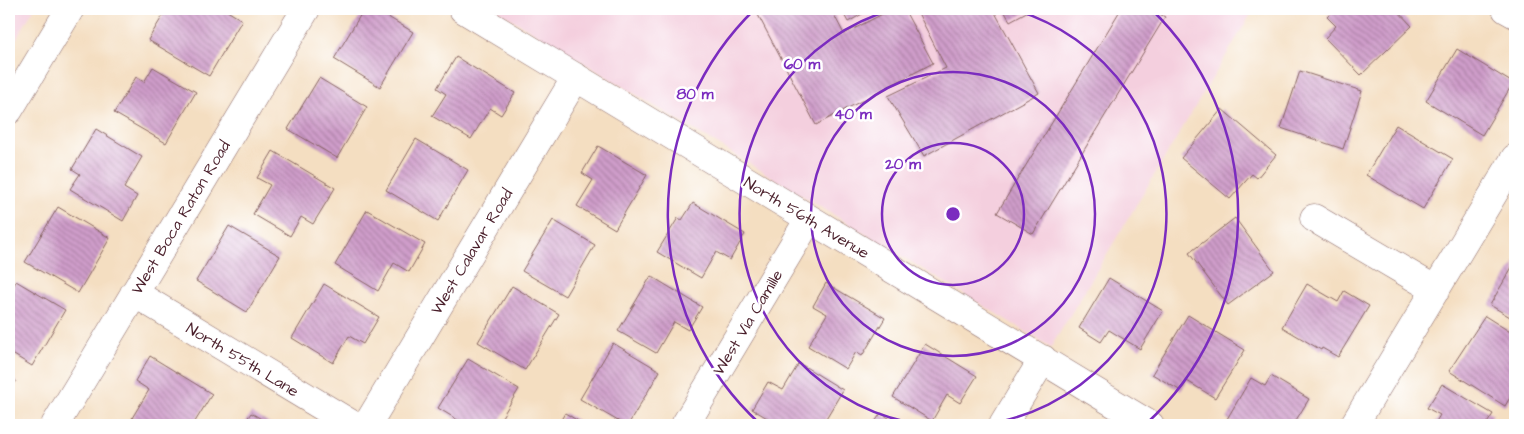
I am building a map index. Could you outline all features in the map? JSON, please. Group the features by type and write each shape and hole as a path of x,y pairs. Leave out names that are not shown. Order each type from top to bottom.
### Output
{"street":[{"path":"9,110 70,9"},
{"name":"West Boca Raton Road","path":"55,425 306,9"},
{"name":"North 56th Avenue","path":"463,9 1150,425"},
{"path":"1506,9 1515,14"},
{"name":"West Calavar Road","path":"367,425 576,76"},
{"path":"1354,425 1515,158"},
{"path":"1314,218 1436,290"},
{"name":"West Via Camille","path":"685,425 809,219"},
{"name":"North 55th Lane","path":"134,294 353,425"},
{"path":"1003,425 1043,359"}],"shaded area":[{"path":"9,9 34,9 9,51"},
{"path":"495,9 1254,9 1051,347"}],"building":[{"path":"167,9 224,9 242,20 209,76 148,40"},
{"path":"364,9 375,9 413,32 380,87 334,59"},
{"path":"765,9 831,9 844,34 892,9 904,9 933,63 816,125 757,13"},
{"path":"841,9 871,9 848,22"},
{"path":"922,9 993,9 1039,93 924,156 888,96 946,68 917,11"},
{"path":"1003,9 1032,9 1010,21"},
{"path":"1121,9 1151,9 1165,17 1033,234 997,213"},
{"path":"1335,9 1380,9 1382,11 1385,9 1396,9 1412,26 1361,75 1325,38 1336,26 1327,17"},
{"path":"1457,49 1513,83 1482,135 1426,101"},
{"path":"456,57 515,93 501,115 490,108 471,139 432,116 446,94 437,88"},
{"path":"153,67 196,92 166,143 114,113 136,77 144,82"},
{"path":"1300,71 1362,91 1343,149 1281,128"},
{"path":"319,78 367,107 337,158 288,129"},
{"path":"1222,109 1276,155 1257,178 1252,174 1230,199 1181,158"},
{"path":"1396,125 1453,159 1423,209 1366,175"},
{"path":"96,129 142,157 124,188 137,196 123,221 70,189 80,174 72,169"},
{"path":"416,139 468,170 438,221 386,190"},
{"path":"598,146 647,175 615,229 577,206 593,180 582,173"},
{"path":"273,151 335,188 313,224 301,217 290,236 253,214 270,185 257,178"},
{"path":"693,203 745,234 730,260 716,252 701,278 657,252 678,218 682,220"},
{"path":"58,207 110,238 78,293 25,262"},
{"path":"367,210 425,244 409,272 394,263 378,291 335,265"},
{"path":"1235,218 1274,271 1228,305 1189,253"},
{"path":"553,220 595,245 565,296 522,271"},
{"path":"229,226 280,256 247,312 196,281"},
{"path":"1515,262 1515,320 1490,305"},
{"path":"651,276 702,307 688,330 674,322 656,353 618,331"},
{"path":"1109,278 1163,311 1140,349 1109,330 1101,342 1079,328"},
{"path":"16,281 65,310 32,366 9,352 9,294"},
{"path":"826,283 885,318 862,356 856,352 846,369 808,346 827,314 813,306"},
{"path":"324,284 379,317 363,344 349,336 333,363 292,338"},
{"path":"1307,284 1338,302 1344,291 1369,306 1338,357 1322,348 1321,350 1282,327"},
{"path":"512,286 559,314 525,370 478,342"},
{"path":"1188,315 1245,350 1215,398 1187,381 1181,391 1152,374"},
{"path":"1485,316 1515,335 1515,389 1505,406 1449,371"},
{"path":"613,343 660,371 628,425 580,399"},
{"path":"925,344 977,376 960,403 947,395 932,421 893,397"},
{"path":"150,356 212,394 193,425 185,425 179,421 177,425 144,425 132,418 149,390 135,381"},
{"path":"468,359 519,389 497,425 466,425 438,408"},
{"path":"799,363 843,390 822,425 779,425 752,409 768,382 783,390"},
{"path":"9,376 16,381 9,393"},
{"path":"1271,376 1309,399 1293,425 1237,425 1227,419 1251,378 1265,386"},
{"path":"1442,384 1493,414 1486,425 1434,425 1440,415 1427,408"},
{"path":"251,413 272,425 243,425"},
{"path":"565,413 585,425 558,425"},
{"path":"881,413 900,425 873,425"}]}
